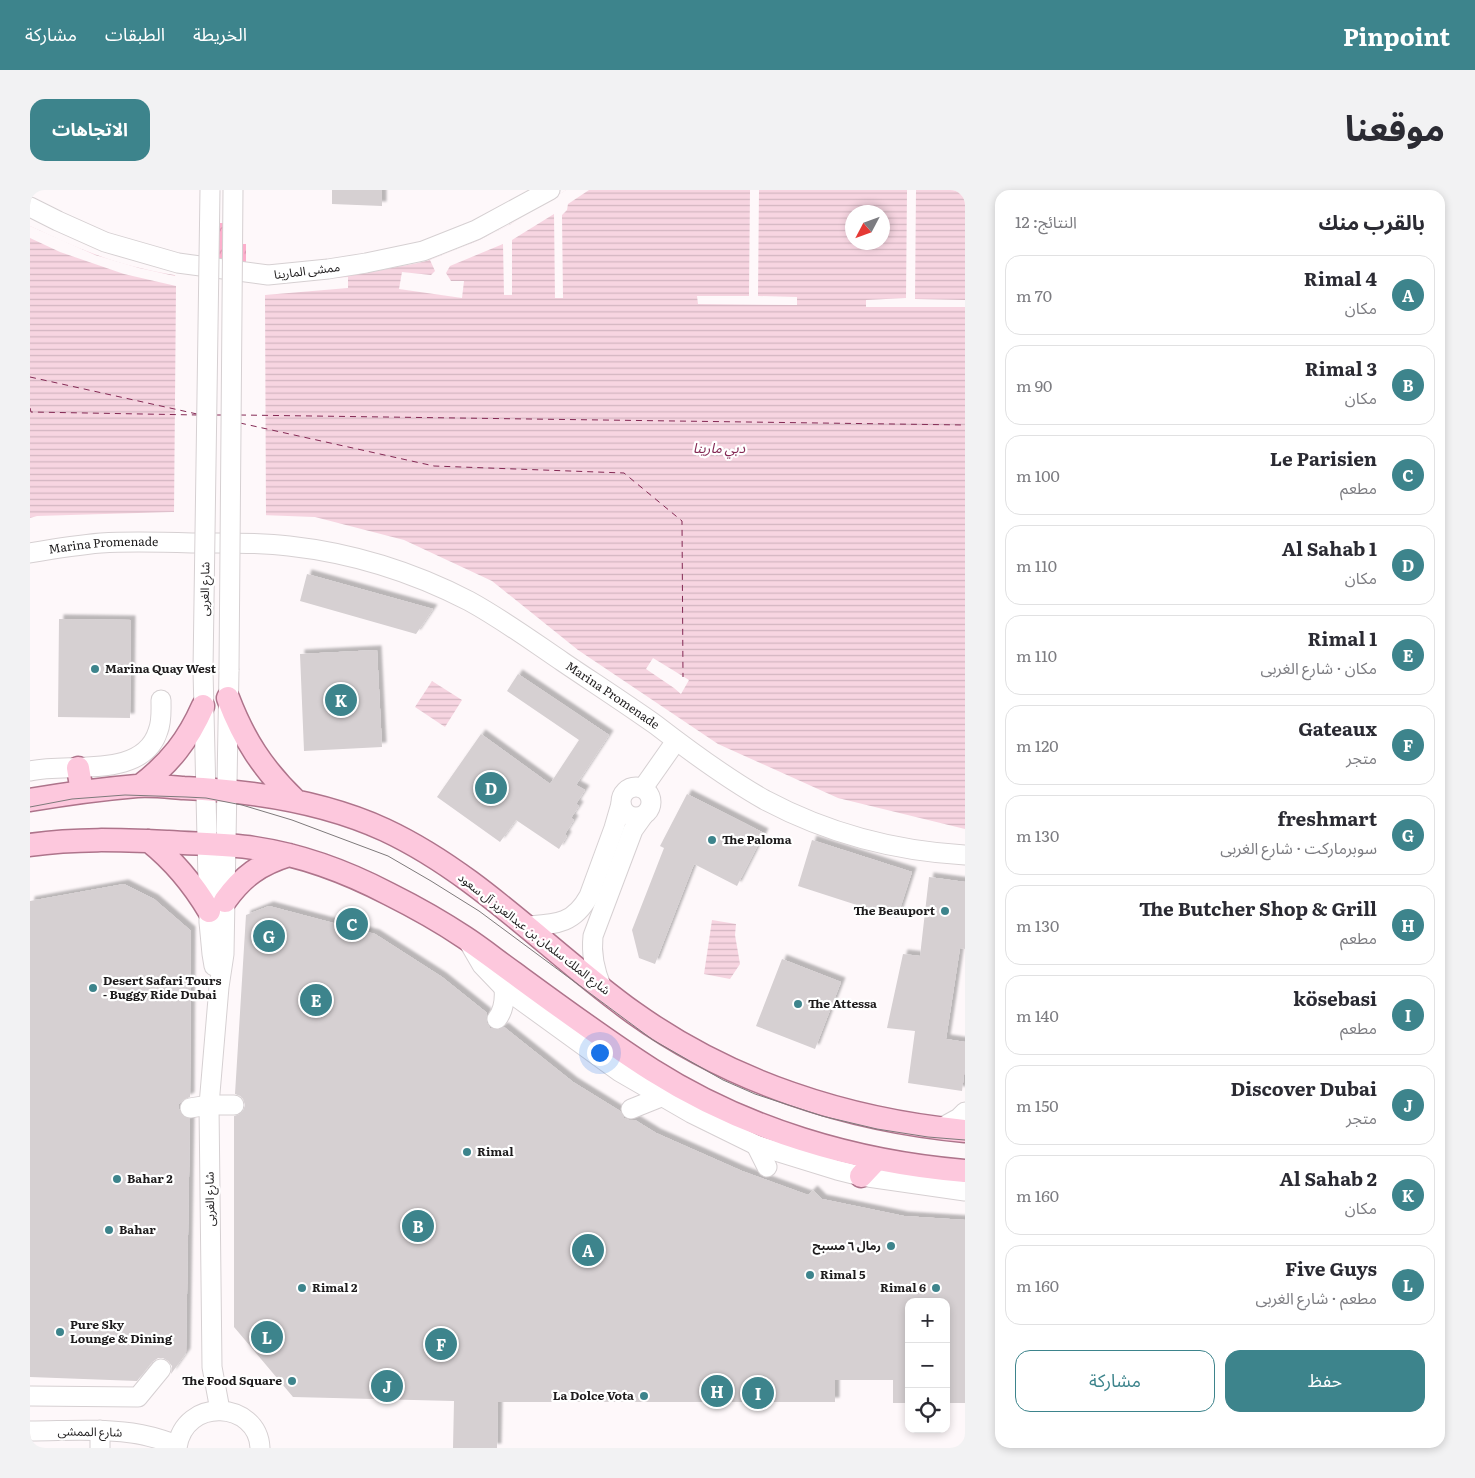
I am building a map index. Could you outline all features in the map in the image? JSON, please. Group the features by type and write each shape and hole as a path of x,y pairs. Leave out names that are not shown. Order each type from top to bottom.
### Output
{"main road":[{"path":"228,698 242,731 255,753 270,775 295,800"},
{"path":"140,786 171,759 195,725 203,706"},
{"path":"78,768 82,792"},
{"name":"شارع الملك سلمان بن عبدالعزيز آل سعود","path":"30,800 140,786 216,790 295,800 352,817 385,830 444,864 526,926 633,1012 703,1056 770,1086 819,1103 858,1113 939,1129 965,1131"},
{"path":"30,845 84,839 118,839 253,848 290,854 333,869 388,893 435,918 466,938 628,1054 680,1087 735,1115 817,1144 877,1159 965,1171"},
{"path":"149,841 177,866 194,888 217,906 246,876 274,859 290,854"},
{"path":"861,1176 877,1159"}],"street":[{"name":"شارع الغربى","path":"210,190 203,706 216,790 217,906 212,954 219,987 209,1105 212,1367 220,1410"},
{"name":"شارع الغربى","path":"216,790 228,698 229,670 233,190"},
{"name":"ممشى المارينا","path":"30,207 58,222 106,242 178,264 268,275 328,269 424,251 476,230 550,190"},
{"name":"Marina Promenade","path":"30,553 100,543 256,544 320,550 350,556 403,572 440,587 496,617 645,718 736,783 768,801 826,827 870,841 906,849 965,855"},
{"path":"30,771 126,763 136,758 153,743 158,733 161,722 161,700"},
{"path":"643,788 676,741"},
{"path":"526,926 562,922 578,912 584,905 614,828 621,798 632,787 643,788 650,794 652,802 649,811 633,830 593,936 593,962 602,988"},
{"path":"621,804 626,814 637,818 643,816"},
{"path":"466,938 482,965 504,988 597,1057 661,1097 756,1145 861,1176 965,1191"},
{"path":"504,988 504,1002 498,1017 530,1008"},
{"path":"631,1108 661,1097"},
{"path":"190,1108 209,1105 234,1105"},
{"path":"939,1129 959,1118 965,1112"},
{"path":"756,1145 767,1167"},
{"path":"30,1396 138,1397 161,1369"},
{"path":"177,1447 182,1431 192,1420 205,1412 220,1410 233,1413 246,1420 254,1431 260,1448"},
{"name":"شارع الممشى","path":"30,1432 70,1439 133,1433 156,1438 177,1447"},
{"path":"104,1436 119,1437 130,1448"}],"green space":[{"path":"201,223 224,223 224,244 246,244 246,267 200,267"}],"water":[{"name":"دبي مارينا","path":"566,190 965,190 965,829 838,798 718,744 578,650 492,581 404,540 315,517 172,512 37,516 30,518 30,226 111,260 140,268 202,279 233,282 265,282 297,281 360,274 427,261 484,237 518,220"},
{"path":"432,681 462,700 445,727 415,707"},
{"path":"712,920 736,924 735,935 740,964 730,979 704,974"}],"pier":[{"path":"566,190 589,190 568,204 567,210 562,215 563,298 555,298 554,214 512,240 512,295 504,295 503,244 450,266 446,273 451,281 464,281 462,298 399,289 402,272 431,275 435,271 430,260 477,241 511,224"},
{"path":"750,190 759,190 758,296 797,297 797,305 698,304 697,296 749,296"},
{"path":"907,190 916,190 915,299 965,300 965,307 866,307 866,300 906,298"},
{"path":"30,226 95,255 175,276 176,273 265,283 348,277 348,288 265,295 266,518 174,514 176,286 124,274 60,252 30,238"},
{"path":"653,658 689,680 681,694 646,669"}],"building":[{"path":"332,190 382,190 382,206 332,204"},
{"path":"307,574 433,609 416,634 300,601"},
{"name":"Marina Quay West","path":"59,619 131,620 130,718 58,717"},
{"path":"377,650 382,747 304,751 300,654"},
{"path":"518,674 609,735 576,785 585,790 576,804 579,806 571,818 574,820 565,834 567,836 559,849 516,820 500,842 437,797 481,734 550,784 579,740 507,691"},
{"path":"687,794 764,833 737,886 694,864 655,964 639,958 632,930 664,848 660,846"},
{"path":"812,840 912,872 897,918 798,886"},
{"path":"929,877 965,882 965,949 960,948 946,1039 965,1042 965,1067 962,1091 908,1083 915,1031 887,1028 903,954 920,956"},
{"name":"Bahar","path":"124,884 154,899 191,931 190,1097 179,1104 182,1115 190,1119 186,1353 171,1374 172,1366 168,1361 158,1358 152,1362 137,1381 30,1377 30,901"},
{"name":"Rimal","path":"269,906 375,934 442,977 487,1013 487,1023 490,1028 497,1030 504,1027 573,1082 620,1111 624,1118 635,1120 656,1133 742,1171 808,1195 813,1190 822,1199 904,1216 965,1220 965,1403 950,1403 950,1298 905,1298 905,1403 893,1403 893,1380 835,1380 835,1402 498,1402 497,1448 453,1448 454,1401 293,1397 234,1327 234,1116 243,1111 245,1105 243,1099 235,1094 246,915"},
{"name":"The Attessa","path":"782,959 841,982 815,1049 756,1026"}],"ferry route":[{"path":"30,377 197,414"},
{"path":"30,408 31,412 198,415"},
{"path":"215,415 223,415"},
{"path":"240,415 965,425"},
{"path":"240,423 434,466 624,473 682,521 683,677"}],"tram line":[{"path":"30,807 72,799 125,795 186,797 206,798 242,805 292,820 388,856 431,881 479,911 653,1040 723,1080 755,1094 822,1116 877,1129 928,1137 965,1140"}],"place":[{"name":"Marina Quay West","path":"95,669"},
{"name":"Al Sahab 2","path":"341,700"},
{"name":"Al Sahab 1","path":"491,788"},
{"name":"The Paloma","path":"712,840"},
{"name":"The Beauport","path":"945,911"},
{"name":"Le Parisien","path":"352,924"},
{"name":"freshmart","path":"269,936"},
{"name":"Desert Safari Tours - Buggy Ride Dubai","path":"93,988"},
{"name":"Rimal 1","path":"316,1000"},
{"name":"The Attessa","path":"798,1004"},
{"name":"Rimal","path":"467,1152"},
{"name":"Bahar 2","path":"117,1179"},
{"name":"Rimal 3","path":"418,1226"},
{"name":"Bahar","path":"109,1230"},
{"name":"رمال ٦ مسبح","path":"891,1246"},
{"name":"Rimal 4","path":"588,1250"},
{"name":"Rimal 5","path":"810,1275"},
{"name":"Rimal 2","path":"302,1288"},
{"name":"Rimal 6","path":"936,1288"},
{"name":"Pure Sky Lounge & Dining","path":"60,1332"},
{"name":"Five Guys","path":"267,1337"},
{"name":"Gateaux","path":"441,1344"},
{"name":"The Food Square","path":"292,1381"},
{"name":"Discover Dubai","path":"387,1386"},
{"name":"The Butcher Shop & Grill","path":"717,1391"},
{"name":"kösebasi","path":"758,1393"},
{"name":"La Dolce Vota","path":"644,1396"}]}
